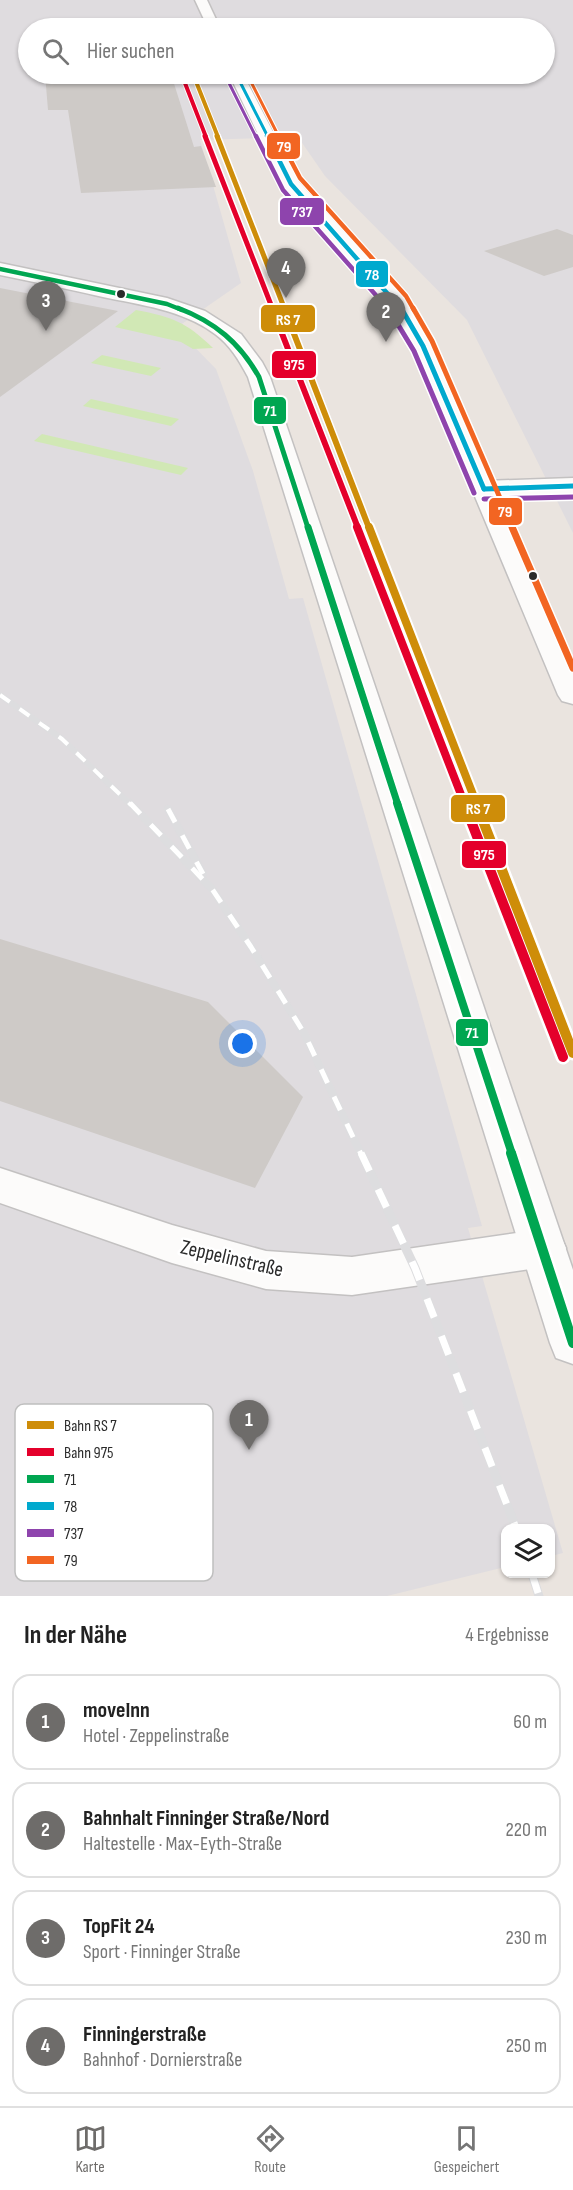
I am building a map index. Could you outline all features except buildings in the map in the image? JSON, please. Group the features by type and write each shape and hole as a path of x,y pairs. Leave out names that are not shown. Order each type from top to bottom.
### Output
{"street":[{"path":"201,0 209,18"},
{"path":"241,84 291,184 398,303 423,346 573,695"},
{"path":"0,269 167,304 208,320 234,338 252,360 544,1248 573,1343"},
{"path":"484,489 573,486"},
{"name":"Zeppelinstraße","path":"0,1185 172,1244 266,1270 352,1276 544,1248"}],"shaded area":[{"path":"0,0 573,0 573,533 467,320 325,176 298,137 200,140 241,283 176,328 216,369 253,471 289,599 303,598 482,1226 468,1228 555,1524 501,1524 501,1568 387,1596 0,1596"},
{"path":"555,1526 563,1553 555,1555"}],"green space":[{"path":"136,310 160,315 187,326 213,348 193,349 181,342 115,327"},
{"path":"102,355 161,368 151,376 91,363"},
{"path":"91,399 179,419 171,426 83,406"},
{"path":"42,434 188,468 181,475 34,441"}],"railway":[{"path":"0,695 62,739 131,805"},
{"path":"130,803 212,889 251,947 304,1033 361,1154"},
{"path":"168,809 203,874"},
{"path":"361,1153 415,1268 514,1524"},
{"path":"533,1578 539,1596"}],"transit line":[{"path":"197,84 573,1053"},
{"name":"737","path":"230,84 283,190 389,309 414,351 474,493"},
{"name":"78","path":"241,84 291,184 398,303 423,346 484,489"},
{"name":"79","path":"252,84 300,178 406,296 432,341 573,668"},
{"name":"71","path":"0,269 167,304 197,316 222,330 251,362 259,377 573,1343"},
{"name":"78","path":"484,489 573,486"},
{"name":"737","path":"484,499 573,497"}],"rail line":[{"name":"975","path":"185,84 563,1057"}],"place":[{"name":"Finningerstraße","path":"286,298"},
{"name":"TopFit 24","path":"46,331"},
{"name":"Bahnhalt Finninger Straße/Nord","path":"386,342"},
{"name":"moveInn","path":"249,1450"}]}
